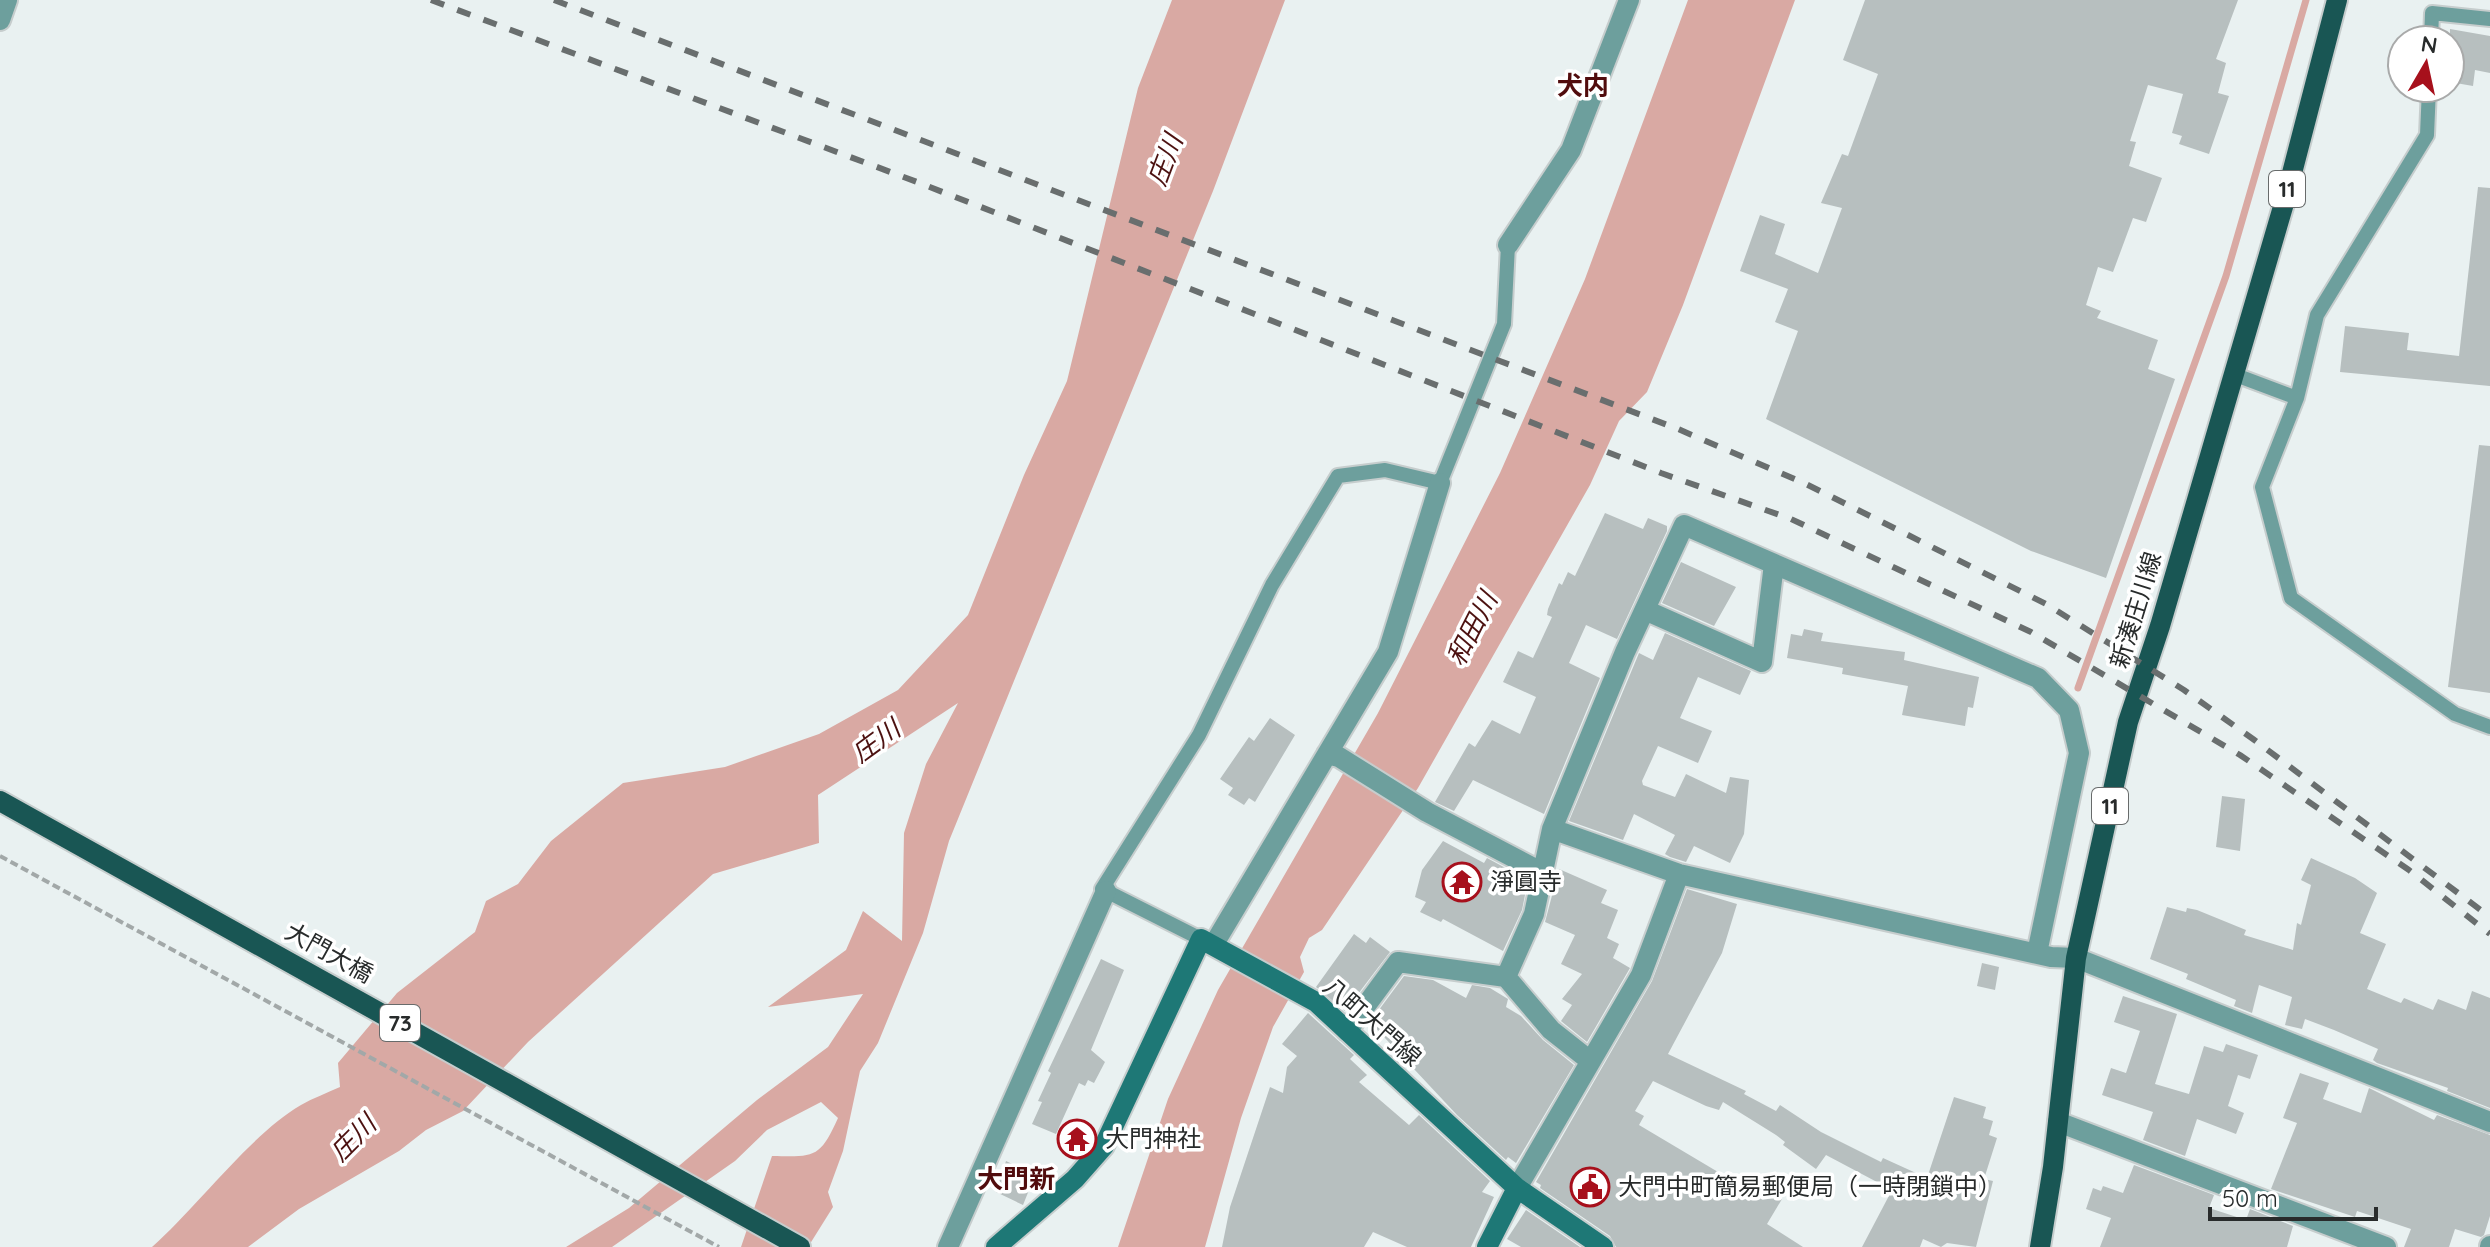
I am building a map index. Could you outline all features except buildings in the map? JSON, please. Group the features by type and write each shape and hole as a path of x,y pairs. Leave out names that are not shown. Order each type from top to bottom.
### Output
{"main road":[{"name":"新湊庄川線","path":"2040,1247 2058,1122 2076,958 2128,722 2160,626 2285,200 2337,0"},
{"name":"大門大橋","path":"0,801 800,1247"},
{"name":"八町大門線","path":"1207,942 1316,1002 1517,1188 1603,1247"},
{"path":"996,1247 1075,1179 1104,1146 1207,942"},
{"path":"1487,1247 1517,1188"}],"street":[{"path":"0,20 7,0"},
{"path":"1508,245 1571,150 1629,0"},
{"path":"1207,942 1333,756 1388,652 1440,483"},
{"path":"1506,977 1534,914 1545,874 1552,829 1684,525 2038,678 2069,710 2079,753 2037,953"},
{"path":"1645,610 1762,662 1774,564"},
{"path":"1333,756 1427,812 1545,874"},
{"path":"1552,829 1679,874 2037,953 2076,958 2490,1122"},
{"path":"1517,1188 1641,975 1679,874"},
{"path":"948,1247 1106,891"},
{"path":"1347,1031 1398,962 1506,977 1551,1030 1589,1060"},
{"path":"2058,1122 2386,1247"}],"lane":[{"path":"2432,24 2432,13 2490,19"},
{"path":"2428,104 2427,135 2317,315 2297,398 2262,487 2291,598 2455,714 2490,727"},
{"path":"1207,942 1102,889 1199,735 1272,585 1338,476 1385,470 1440,483 1504,324 1508,245"},
{"path":"2233,374 2297,398"}],"path":[{"path":"0,856 719,1247"}],"water":[{"name":"庄川","path":"1172,0 1285,0 1213,191 949,841 923,933 878,1043 860,1071 843,1151 828,1192 833,1207 808,1247 741,1247 772,1156 807,1155 821,1148 832,1131 838,1118 821,1102 767,1130 735,1161 612,1247 566,1247 629,1208 757,1100 828,1047 863,994 768,1007 846,950 863,911 902,941 904,833 926,764 958,703 818,795 819,843 713,874 528,1042 463,1111 426,1130 399,1151 299,1209 248,1247 152,1247 263,1134 301,1105 340,1087 338,1063 397,993 475,932 486,901 518,884 551,841 623,783 725,767 819,734 898,690 968,615 1024,475 1067,381 1138,88"},
{"name":"和田川","path":"1688,0 1795,0 1683,305 1647,392 1619,421 1590,485 1418,788 1322,930 1309,938 1300,957 1304,972 1273,1027 1241,1118 1205,1247 1118,1247 1168,1099 1218,990 1378,713 1500,473 1585,279"}],"waterway":[{"path":"2078,688 2226,276 2306,0"}],"railway":[{"path":"431,0 917,182 1661,473 1791,519 2031,632 2240,755 2409,870 2490,934"},
{"path":"554,0 1678,429 1806,484 2046,604 2184,690 2490,917"}],"place":[{"name":"淨圓寺","path":"1462,882"},
{"name":"大門神社","path":"1077,1139"},
{"name":"大門中町簡易郵便局（一時閉鎖中）","path":"1590,1187"}],"district":[{"name":"犬内","path":"1583,86"},
{"name":"大門新","path":"1016,1179"}]}
